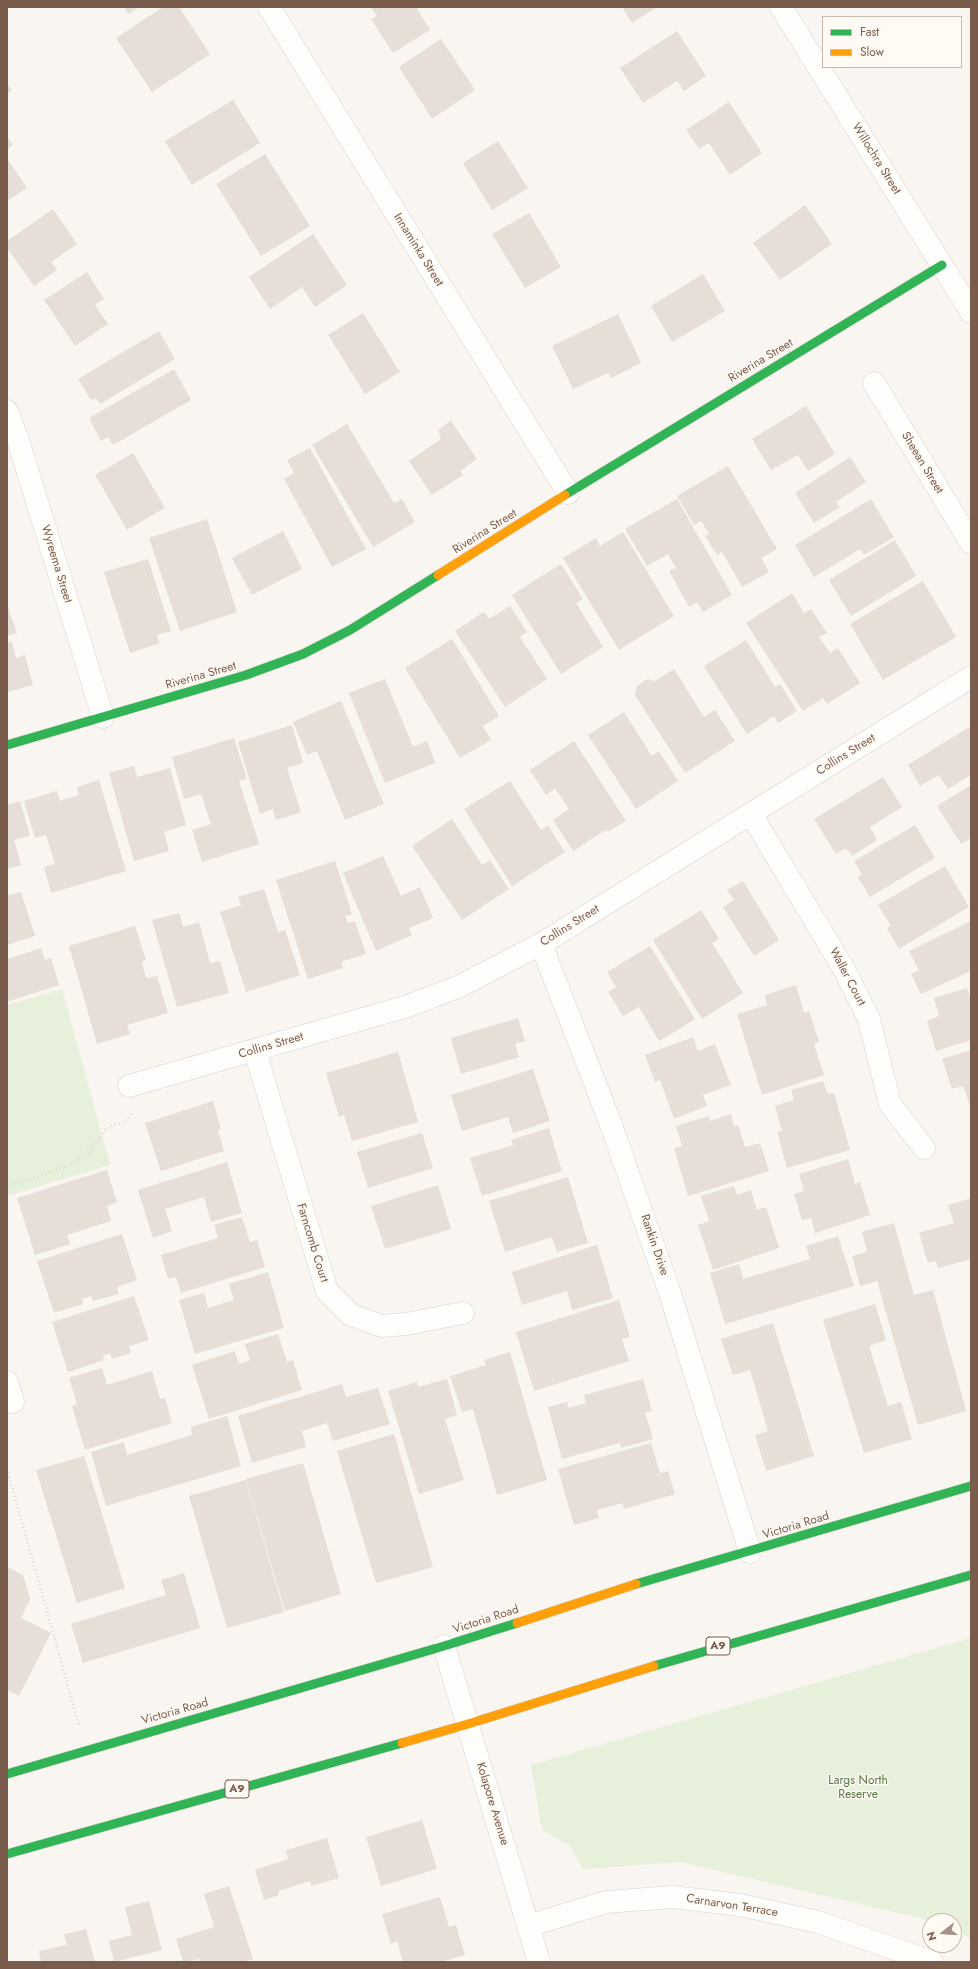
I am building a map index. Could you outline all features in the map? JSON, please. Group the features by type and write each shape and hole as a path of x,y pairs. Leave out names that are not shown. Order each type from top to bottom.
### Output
{"main road":[{"name":"Riverina Street","path":"7,745 246,675 303,654 350,630 568,493 942,265"},
{"name":"Victoria Road","path":"7,1774 444,1646 646,1581 750,1552 971,1486"},
{"name":"A9","path":"7,1854 468,1724 691,1654 971,1575"}],"street":[{"name":"Innaminka Street","path":"269,7 568,493"},
{"name":"Willochra Street","path":"781,7 971,312"},
{"name":"Sheean Street","path":"874,383 971,543"},
{"name":"Wyreema Street","path":"7,411 19,443 103,717"},
{"name":"Collins Street","path":"129,1086 408,1006 460,986 541,944 971,677"},
{"name":"Waller Court","path":"751,814 846,970 869,1019 890,1104 924,1148"},
{"name":"Rankin Drive","path":"541,944 610,1122 670,1293 750,1552"},
{"name":"Farncomb Court","path":"255,1051 326,1291 351,1315 382,1326 406,1324 463,1313"},
{"name":"Kolapore Avenue","path":"444,1646 539,1962"},
{"name":"Carnarvon Terrace","path":"528,1926 606,1902 673,1897 740,1905 818,1922 932,1962"}],"path":[{"path":"7,1186 64,1168 82,1158 105,1130 113,1125 124,1122 131,1116 129,1086"},
{"path":"7,1469 86,1750"}],"green space":[{"path":"62,989 110,1165 7,1196 7,1005"},
{"name":"Largs North Reserve","path":"971,1638 971,1938 962,1934 962,1913 922,1913 922,1918 680,1862 583,1869 570,1846 542,1830 531,1765"}],"building":[{"path":"124,7 140,7 128,14"},
{"path":"163,7 179,7 210,54 152,92 116,38"},
{"path":"371,7 416,7 430,30 393,53 371,19 377,16"},
{"path":"622,7 657,7 632,23"},
{"path":"677,31 706,76 684,91 677,81 643,103 620,68"},
{"path":"441,39 475,90 432,119 399,67"},
{"path":"7,83 12,90 7,94"},
{"path":"233,100 260,143 192,185 165,141"},
{"path":"729,102 762,153 730,175 709,143 699,149 686,130"},
{"path":"7,137 13,145 7,149"},
{"path":"498,141 528,188 492,210 463,163"},
{"path":"265,154 310,226 261,256 216,184"},
{"path":"7,158 27,188 7,201"},
{"path":"805,205 832,244 780,280 753,243"},
{"path":"53,209 77,244 51,262 57,270 34,286 7,248 7,241"},
{"path":"529,213 561,267 525,288 492,234"},
{"path":"313,234 347,285 315,307 302,287 270,309 249,277"},
{"path":"87,272 104,299 95,305 108,324 75,346 44,300"},
{"path":"703,274 725,311 672,342 651,306"},
{"path":"363,313 400,372 365,394 328,335"},
{"path":"618,314 641,363 611,378 608,373 573,389 552,346"},
{"path":"159,331 175,359 100,404 96,398 91,400 78,379"},
{"path":"174,369 191,400 113,445 108,437 101,441 89,418"},
{"path":"806,406 835,454 808,471 798,455 771,470 752,439"},
{"path":"451,421 477,459 460,471 463,475 432,495 409,461 441,439 438,430"},
{"path":"347,424 394,503 402,499 415,522 373,547 312,445"},
{"path":"310,448 366,549 332,567 284,479 294,473 287,460"},
{"path":"133,453 165,508 127,530 95,475"},
{"path":"850,457 866,482 836,502 840,507 814,523 795,493"},
{"path":"728,466 777,549 761,558 769,572 742,587 722,552 717,555 705,536 709,534 701,521 694,525 677,496"},
{"path":"677,499 732,595 703,612 697,602 689,607 669,571 676,568 668,554 647,566 625,529"},
{"path":"871,499 894,537 864,555 860,549 814,577 795,545"},
{"path":"207,519 237,612 180,631 149,538"},
{"path":"283,531 302,569 252,595 232,558"},
{"path":"623,532 674,616 619,650 563,558 596,538 600,546"},
{"path":"895,540 916,576 851,616 829,580"},
{"path":"148,559 171,631 157,635 160,643 130,653 104,572"},
{"path":"561,564 583,599 576,603 603,647 561,674 512,595"},
{"path":"923,581 956,637 883,680 850,624"},
{"path":"792,593 804,613 811,609 827,633 819,637 830,653 838,648 860,683 827,704 823,698 803,711 746,623"},
{"path":"7,605 17,633 7,636"},
{"path":"510,606 527,632 520,637 547,679 505,707 455,631 484,612 489,619"},
{"path":"452,639 499,716 483,726 491,740 460,758 405,668"},
{"path":"746,640 775,687 780,684 797,711 778,723 774,716 747,734 704,666"},
{"path":"12,642 16,658 25,655 33,685 7,692 7,643"},
{"path":"674,669 704,717 715,710 735,741 685,773 635,695 637,686 647,679 655,681"},
{"path":"385,679 413,747 427,741 435,763 385,783 349,693"},
{"path":"341,701 384,804 345,820 317,751 307,755 293,722"},
{"path":"624,712 652,756 659,751 678,781 636,809 588,735"},
{"path":"292,725 303,763 287,768 301,812 276,820 273,809 260,814 238,742"},
{"path":"971,726 971,775 948,789 939,775 920,786 908,765"},
{"path":"234,738 247,779 239,781 259,844 202,862 192,830 211,824 201,794 184,799 172,757"},
{"path":"574,741 626,821 607,832 606,830 573,851 553,820 569,809 555,788 546,795 530,770"},
{"path":"134,766 137,777 170,768 186,825 164,832 169,851 134,861 109,773"},
{"path":"883,777 902,807 870,827 877,840 852,856 846,848 836,854 814,819"},
{"path":"99,780 126,871 51,893 44,867 55,864 46,835 35,838 24,801 57,791 60,801 79,795 77,787"},
{"path":"510,781 541,830 548,825 565,852 512,886 464,809"},
{"path":"971,785 971,838 961,844 937,806"},
{"path":"20,801 30,836 14,840 21,865 7,869 7,805"},
{"path":"452,819 482,865 490,860 509,889 462,920 412,846"},
{"path":"915,825 935,858 870,897 858,877 862,874 854,861"},
{"path":"383,856 401,896 420,887 433,918 409,928 412,935 376,951 343,873"},
{"path":"335,861 352,914 345,916 348,923 355,921 366,954 341,962 343,968 308,979 276,880"},
{"path":"945,866 969,907 899,949 887,928 891,926 878,905"},
{"path":"743,881 779,940 754,956 723,907 734,900 727,890"},
{"path":"264,889 278,932 285,930 300,975 246,992 220,912 241,905 238,897"},
{"path":"21,892 35,936 7,945 7,896"},
{"path":"701,910 719,939 712,943 743,993 702,1019 653,940"},
{"path":"179,913 183,927 199,922 210,963 220,961 229,993 177,1007 152,920"},
{"path":"971,921 971,971 921,994 911,974 919,970 909,951"},
{"path":"135,926 146,960 142,963 146,978 157,976 168,1013 127,1025 130,1034 97,1044 69,946"},
{"path":"650,946 695,1019 659,1041 639,1007 623,1016 608,992 616,987 607,972"},
{"path":"41,948 45,960 51,958 59,985 7,1002 7,959"},
{"path":"796,985 804,1013 809,1011 819,1042 814,1044 824,1075 762,1095 737,1014 767,1005 765,995"},
{"path":"967,988 971,999 971,1040 936,1051 927,1021 939,1016 934,998"},
{"path":"518,1018 525,1041 515,1044 519,1057 461,1074 451,1038"},
{"path":"693,1037 698,1051 715,1044 731,1085 703,1095 707,1106 674,1119 660,1080 655,1082 645,1055"},
{"path":"971,1050 971,1109 963,1086 952,1089 942,1059"},
{"path":"398,1052 418,1122 352,1141 344,1115 339,1117 326,1073"},
{"path":"533,1069 550,1121 513,1133 508,1117 462,1131 451,1095"},
{"path":"823,1081 828,1094 834,1093 850,1150 787,1168 777,1132 782,1131 775,1106 794,1100 791,1090"},
{"path":"213,1101 221,1129 218,1130 224,1151 161,1171 145,1123"},
{"path":"731,1114 734,1126 738,1125 745,1147 760,1143 769,1171 688,1196 674,1148 682,1146 676,1126 709,1116 710,1121"},
{"path":"549,1128 562,1171 482,1196 470,1158 513,1145 511,1140"},
{"path":"422,1133 433,1168 368,1188 357,1152"},
{"path":"848,1159 855,1184 860,1182 870,1215 815,1233 811,1218 802,1220 794,1194 804,1191 799,1174"},
{"path":"227,1162 242,1213 211,1222 204,1197 165,1209 172,1231 153,1238 138,1190"},
{"path":"107,1170 117,1202 107,1206 111,1221 67,1235 70,1244 35,1255 17,1198"},
{"path":"568,1177 588,1243 557,1252 552,1237 505,1252 489,1201"},
{"path":"438,1185 451,1229 385,1249 371,1206"},
{"path":"734,1186 737,1195 751,1190 757,1210 766,1207 779,1248 713,1270 698,1225 709,1221 701,1196"},
{"path":"971,1198 971,1259 938,1268 936,1261 928,1263 919,1233 954,1223 948,1205"},
{"path":"242,1217 250,1242 257,1240 265,1267 181,1293 176,1277 168,1279 161,1255 218,1238 214,1225"},
{"path":"894,1223 914,1295 933,1290 966,1411 918,1425 877,1281 860,1286 852,1256 867,1252 862,1232"},
{"path":"122,1234 137,1280 117,1287 119,1294 93,1301 91,1296 82,1299 83,1304 54,1313 37,1261"},
{"path":"838,1236 854,1286 725,1324 710,1273 739,1264 743,1279 810,1259 806,1246"},
{"path":"597,1245 613,1298 572,1310 567,1291 522,1305 512,1272"},
{"path":"268,1272 284,1328 195,1354 179,1300 204,1293 208,1308 234,1300 229,1284"},
{"path":"134,1296 149,1340 129,1346 131,1353 112,1359 110,1353 103,1356 104,1360 68,1372 52,1322"},
{"path":"619,1300 630,1337 622,1339 629,1361 534,1391 516,1332"},
{"path":"875,1304 886,1340 869,1346 888,1406 901,1402 912,1439 864,1453 823,1320"},
{"path":"773,1323 814,1456 766,1471 755,1435 768,1431 750,1370 733,1375 721,1339"},
{"path":"278,1334 287,1362 293,1360 302,1390 209,1419 192,1365 235,1351 239,1364 250,1360 245,1344"},
{"path":"510,1352 547,1480 497,1495 473,1409 462,1412 450,1376 486,1365 484,1360"},
{"path":"102,1368 107,1385 152,1371 160,1399 165,1398 172,1423 85,1450 72,1406 77,1404 69,1378"},
{"path":"447,1379 457,1415 445,1419 464,1480 419,1494 388,1391 417,1382 418,1387"},
{"path":"643,1379 652,1411 645,1412 653,1439 621,1448 620,1443 562,1459 548,1407 567,1402 569,1408 586,1403 584,1395"},
{"path":"342,1384 346,1397 378,1388 390,1424 333,1441 327,1423 302,1431 306,1447 252,1463 238,1416"},
{"path":"227,1416 241,1466 106,1506 91,1452 124,1442 127,1455 192,1435 191,1427"},
{"path":"394,1434 433,1567 376,1583 337,1451"},
{"path":"651,1443 660,1473 668,1471 675,1494 624,1509 622,1503 597,1510 599,1518 574,1525 558,1469"},
{"path":"84,1456 125,1588 77,1603 36,1470"},
{"path":"303,1463 341,1594 285,1611 246,1479"},
{"path":"246,1480 284,1612 227,1628 189,1496"},
{"path":"7,1567 23,1575 30,1599 21,1618 51,1633 19,1696 7,1690"},
{"path":"184,1573 200,1628 83,1663 71,1624 166,1595 161,1580"},
{"path":"422,1820 437,1869 381,1886 366,1837"},
{"path":"327,1838 339,1878 311,1886 310,1881 278,1891 279,1895 264,1900 255,1870 288,1859 286,1850"},
{"path":"229,1886 253,1959 242,1962 200,1962 199,1959 183,1962 176,1939 214,1927 204,1894"},
{"path":"440,1897 449,1927 456,1925 465,1955 440,1962 403,1962 397,1941 391,1944 382,1914"},
{"path":"149,1901 162,1950 114,1962 109,1941 132,1935 125,1907"},
{"path":"86,1929 95,1962 41,1962 39,1951 67,1945 64,1934"}],"traffic: fast":[{"path":"565,495 942,265"},
{"path":"7,745 246,675 303,654 350,630 438,575"},
{"path":"636,1584 971,1486"},
{"path":"654,1666 971,1575"},
{"path":"7,1774 444,1646 517,1623"},
{"path":"7,1854 402,1743"}],"traffic: slow":[{"path":"438,575 565,495"},
{"path":"517,1623 636,1584"},
{"path":"402,1743 654,1666"}]}
